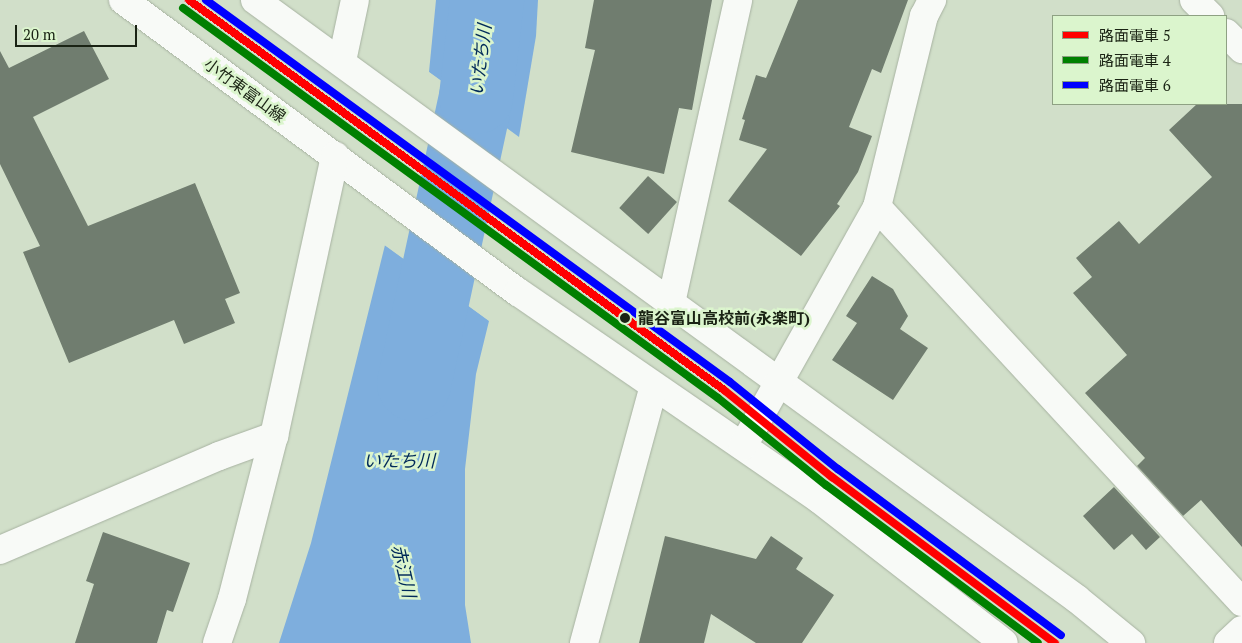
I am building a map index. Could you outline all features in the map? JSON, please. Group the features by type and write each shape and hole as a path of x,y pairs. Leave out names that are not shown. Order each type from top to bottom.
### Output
{"street":[{"name":"小竹東富山線","path":"122,0 335,156 366,182 518,292 819,499 1004,643"},
{"path":"255,0 386,92 779,384 1077,599 1132,643"},
{"path":"342,61 355,0"},
{"path":"670,303 738,0"},
{"path":"742,446 779,384 877,207 924,16 932,0"},
{"path":"1194,0 1209,15"},
{"path":"1227,33 1242,49"},
{"path":"217,643 232,599 274,436 335,156"},
{"path":"877,207 1242,602"},
{"path":"584,643 654,386"},
{"path":"0,550 219,456 274,436"},
{"path":"1228,643 1242,630"}],"water":[{"name":"いたち川","path":"436,0 538,0 536,36 519,137 429,72"},
{"name":"いたち川","path":"385,245 489,321 476,374 465,469 465,605 471,643 279,643 311,543"}],"pier":[{"path":"426,70 521,139 427,74"},
{"path":"387,243 490,319 491,322 383,244"}],"building":[{"path":"594,0 712,0 692,110 679,108 664,174 571,152 595,50 585,48"},
{"path":"798,0 908,0 881,73 872,69 849,127 872,136 858,172 837,204 840,206 801,256 728,201 767,149 739,140 745,120 742,119 756,75 766,78"},
{"path":"84,31 109,79 33,117 88,226 195,183 240,293 225,299 235,323 184,344 174,320 69,363 23,252 40,246 0,164 0,51 9,68"},
{"path":"1242,104 1242,547 1201,500 1183,516 1137,466 1145,458 1085,393 1127,355 1073,293 1092,277 1076,258 1119,221 1139,244 1212,177 1169,130 1196,105"},
{"path":"648,176 677,202 648,234 619,208"},
{"path":"872,276 893,289 908,316 900,329 928,348 893,400 832,360 857,323 846,316"},
{"path":"1114,487 1160,537 1146,550 1132,534 1114,550 1083,516"},
{"path":"103,532 190,563 173,612 167,610 157,643 75,643 94,584 86,581"},
{"path":"665,536 756,559 771,536 803,558 796,569 834,595 802,643 756,643 711,614 704,643 639,643"}],"waterway":[{"name":"いたち川","path":"414,384 476,97 487,0"}],"tram line":[{"name":"5","path":"189,0 724,390 832,477 1055,643"},
{"name":"6","path":"206,0 730,382 838,469 1061,635"},
{"name":"4","path":"183,8 718,398 826,485 1038,643"}],"place":[{"name":"龍谷富山高校前(永楽町)","path":"625,318"}],"water label":[{"name":"赤江川","path":"404,571"}]}
